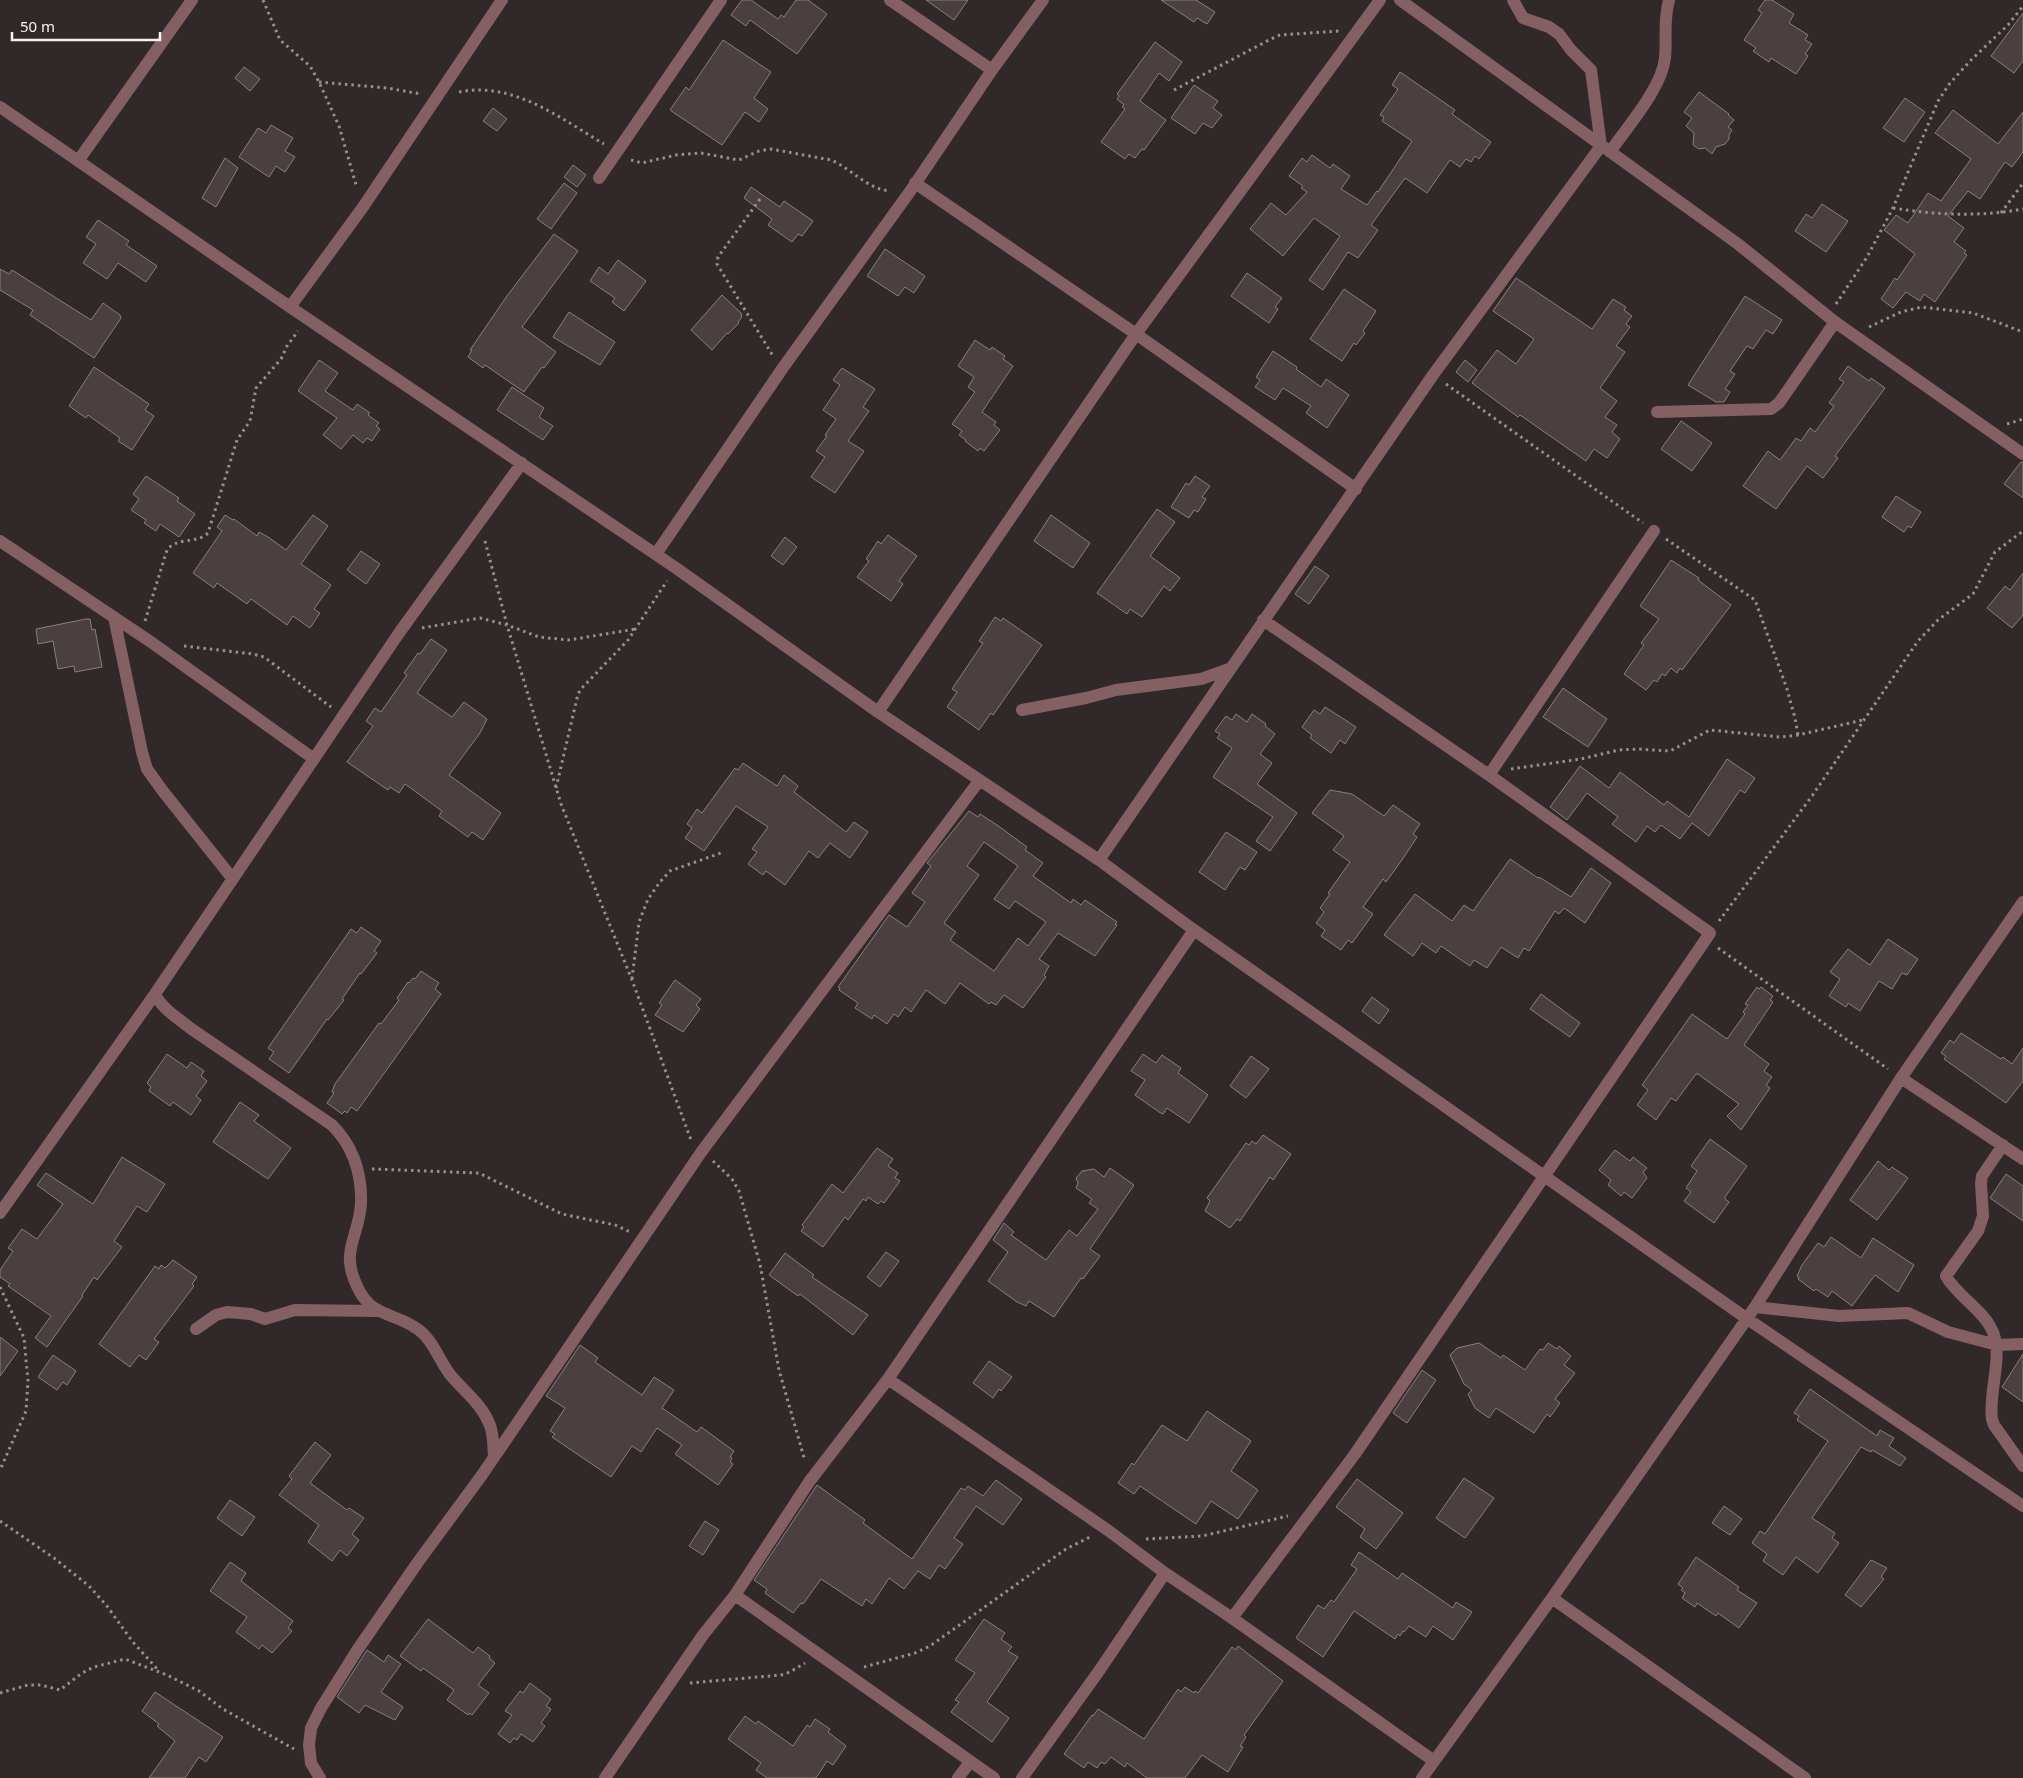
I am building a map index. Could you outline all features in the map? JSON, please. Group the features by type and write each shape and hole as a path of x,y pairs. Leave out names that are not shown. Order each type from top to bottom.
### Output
{"street":[{"path":"78,161 192,0"},
{"path":"290,307 363,207 502,0"},
{"path":"599,178 721,0"},
{"path":"890,0 992,70"},
{"path":"656,554 782,369 913,187 992,70 1043,0"},
{"path":"878,712 1136,334 1380,0"},
{"path":"1400,0 1738,244 1831,320 2023,454"},
{"path":"1513,0 1523,18 1550,28 1559,34 1571,50 1591,70 1606,149"},
{"path":"1099,860 1433,375 1656,86 1665,58 1664,22 1669,0"},
{"path":"0,107 307,319 656,554 878,712 1099,860 1194,930 1746,1318 2023,1506"},
{"path":"913,187 1136,334 1356,489"},
{"path":"1657,412 1771,409 1779,402 1831,320"},
{"path":"0,1213 155,994 399,633 522,462"},
{"path":"1490,774 1654,531"},
{"path":"0,541 114,617 314,759"},
{"path":"114,617 147,769 232,878"},
{"path":"1232,1618 1314,1509 1388,1405 1707,936 1490,774 1263,620"},
{"path":"1022,710 1086,698 1116,690 1200,679 1230,669"},
{"path":"320,1778 311,1763 309,1745 311,1728 321,1708 418,1562 494,1457 702,1151 979,781"},
{"path":"1422,1778 1552,1598 1754,1308 1901,1078 2023,902"},
{"path":"605,1778 703,1635 735,1595 811,1479 888,1379 1194,930"},
{"path":"155,994 159,1002 168,1011 332,1125 348,1144 354,1156 357,1169 361,1204 349,1251 352,1277 362,1295 376,1310"},
{"path":"1901,1078 2023,1159"},
{"path":"2003,1145 1982,1176 1983,1216 1978,1231 1946,1276 1988,1321 1993,1330 1997,1345 1992,1419 1994,1426 2023,1466"},
{"path":"1754,1308 1839,1316 1908,1313 1941,1330 1997,1345 2023,1344"},
{"path":"196,1329 216,1315 227,1312 251,1314 265,1318 295,1310 376,1310 411,1325 428,1338 450,1374 483,1411 490,1424 494,1457"},
{"path":"888,1379 1109,1531 1165,1573 1434,1761"},
{"path":"1022,1778 1099,1671 1165,1573"},
{"path":"735,1595 994,1778"},
{"path":"1552,1598 1805,1778"},
{"path":"958,1778 970,1762"}],"path":[{"path":"263,0 280,40 310,66 319,82 339,126 363,207"},
{"path":"1831,320 1893,208 1938,101 1971,60 2008,25 2023,6"},
{"path":"1174,90 1280,35 1359,29"},
{"path":"319,82 387,88 436,97 468,90 498,90 528,100 634,161 642,163 689,154 739,160 759,151 771,149 831,160 868,184 883,190 913,187"},
{"path":"2001,213 2023,183"},
{"path":"760,199 718,257 717,264 782,369"},
{"path":"1893,208 1926,214 1971,215 2023,209"},
{"path":"1853,335 1901,312 1922,307 1972,313 2023,332"},
{"path":"141,636 168,550 172,544 203,538 208,533 237,440 250,421 256,388 281,359 287,346 307,319"},
{"path":"480,521 507,625 556,790 632,980 686,1129 696,1148 702,1151 732,1179 738,1191 760,1264 781,1377 811,1479"},
{"path":"1901,1078 1707,936 1812,796 1918,641 1938,620 1973,594 1996,552 2023,530"},
{"path":"556,790 578,694 583,685 628,640 676,568"},
{"path":"399,633 473,619 484,619 507,625 539,637 569,640 636,629"},
{"path":"179,645 264,657 343,716"},
{"path":"1490,774 1553,762 1581,759 1619,750 1670,750 1710,730 1780,737 1798,735 1864,720"},
{"path":"632,980 639,922 648,899 670,871 721,853"},
{"path":"357,1169 479,1173 562,1214 616,1225 642,1238"},
{"path":"0,1287 24,1338 28,1381 26,1411 0,1470"},
{"path":"1121,1540 1202,1536 1314,1509"},
{"path":"0,1521 54,1558 89,1586 107,1606 132,1642 160,1672"},
{"path":"844,1673 915,1653 930,1646 1066,1549 1082,1539 1109,1531"},
{"path":"669,1684 781,1675 798,1668 817,1653"},
{"path":"0,1693 28,1685 41,1684 60,1690 82,1673 94,1667 125,1659 160,1672 199,1691 223,1710 310,1758"}],"building":[{"path":"742,0 751,0 778,19 781,15 784,17 796,0 808,0 827,14 797,54 750,20 746,26 731,15"},
{"path":"926,0 968,0 954,20"},
{"path":"1161,0 1196,0 1215,12 1207,24 1197,18 1194,22"},
{"path":"1765,0 1772,0 1794,14 1789,23 1808,35 1805,40 1812,44 1805,54 1808,56 1796,74 1771,58 1769,62 1753,51 1756,48 1744,40 1762,13 1758,10"},
{"path":"2023,13 2023,61 2014,73 1991,56"},
{"path":"723,40 771,72 754,98 768,109 759,122 745,112 722,145 670,110 686,87 689,90"},
{"path":"1155,42 1182,62 1169,81 1159,73 1140,101 1166,120 1144,150 1142,149 1135,158 1129,154 1125,159 1101,142 1125,109 1122,107 1124,105 1117,99 1119,96 1117,94"},
{"path":"244,67 260,79 250,91 235,78"},
{"path":"1400,72 1455,110 1452,114 1491,142 1479,159 1475,156 1471,162 1466,159 1460,167 1450,160 1427,193 1405,178 1371,225 1378,230 1358,258 1348,252 1323,290 1309,280 1340,236 1314,218 1283,256 1250,229 1271,203 1286,215 1307,192 1301,188 1303,186 1289,176 1302,158 1307,162 1312,155 1330,168 1333,164 1350,176 1341,189 1367,205 1378,192 1412,141 1382,121 1384,117 1380,115 1398,89 1392,85"},
{"path":"1194,85 1218,101 1213,108 1222,115 1212,128 1203,123 1195,134 1171,118"},
{"path":"1699,92 1729,114 1734,120 1728,127 1732,130 1729,139 1725,144 1716,147 1712,154 1705,148 1699,149 1693,145 1694,133 1686,126 1692,118 1684,112"},
{"path":"1905,98 1925,112 1904,142 1883,128"},
{"path":"493,108 507,119 497,131 483,121"},
{"path":"1953,110 1998,144 2023,112 2023,152 2012,167 2005,162 1980,199 1968,191 1948,216 1964,228 1954,242 1966,251 1964,253 1967,255 1935,302 1924,294 1920,301 1906,292 1893,308 1881,299 1915,254 1884,230 1896,215 1908,223 1928,193 1941,201 1971,159 1935,133"},
{"path":"271,125 293,138 285,151 295,157 285,172 276,166 269,177 239,157 258,128 266,133"},
{"path":"225,158 238,168 216,207 202,198"},
{"path":"573,165 586,175 577,187 564,177"},
{"path":"564,183 577,193 551,229 537,219"},
{"path":"751,187 780,207 784,201 813,221 802,236 798,234 792,242 768,225 772,219 744,198"},
{"path":"1822,204 1848,221 1826,252 1795,231 1806,214 1812,218"},
{"path":"98,220 129,241 126,245 157,266 146,282 118,263 107,279 83,263 96,244 86,237"},
{"path":"554,234 578,251 522,327 556,352 544,368 542,367 524,392 485,365 483,368 468,357 472,350 470,350 507,296"},
{"path":"885,249 925,276 914,293 905,287 898,296 867,276"},
{"path":"618,260 646,281 624,311 612,302 615,298 590,281 599,267 608,274"},
{"path":"0,269 9,274 12,270 91,320 103,303 120,315 121,318 94,358 30,315 33,310 0,290"},
{"path":"1247,273 1282,298 1275,307 1278,309 1269,323 1231,296"},
{"path":"1516,278 1592,329 1613,299 1626,307 1624,310 1632,316 1626,324 1630,327 1616,346 1625,352 1600,388 1617,401 1605,417 1617,425 1612,432 1620,439 1607,458 1594,449 1586,461 1520,415 1518,417 1472,383 1497,350 1516,364 1534,339 1493,311"},
{"path":"1344,289 1376,311 1363,331 1365,333 1356,345 1354,343 1342,361 1310,339"},
{"path":"722,295 742,314 742,317 739,323 712,350 691,330"},
{"path":"1745,296 1782,320 1773,334 1766,330 1753,349 1747,346 1730,371 1735,374 1725,389 1730,392 1724,402 1716,402 1688,385"},
{"path":"569,312 615,342 600,365 553,337"},
{"path":"975,340 990,350 992,347 1005,356 1003,359 1013,366 982,412 996,422 994,425 1000,430 984,451 980,448 978,451 965,441 959,435 962,431 952,424 975,392 968,387 974,377 958,366"},
{"path":"1273,351 1297,367 1296,369 1321,387 1326,379 1349,395 1327,428 1306,413 1311,406 1283,388 1275,400 1255,387 1260,380 1256,377"},
{"path":"319,360 338,373 325,391 353,410 357,404 370,413 368,415 379,423 376,426 380,429 372,441 367,438 363,443 353,435 341,449 323,435 337,418 298,391"},
{"path":"1465,360 1477,370 1468,382 1456,372"},
{"path":"1848,366 1869,381 1871,378 1885,388 1835,456 1838,458 1823,478 1807,466 1776,509 1743,486 1768,451 1780,460 1796,438 1801,441 1810,428 1815,432 1834,406 1829,403 1844,382 1839,379"},
{"path":"94,367 149,404 145,410 154,416 132,450 118,441 120,438 88,415 86,418 69,406"},
{"path":"842,368 875,389 863,407 869,411 848,441 864,451 835,493 811,477 825,457 816,451 836,419 823,410 840,385 833,380"},
{"path":"512,387 544,408 539,417 553,426 543,440 497,410"},
{"path":"1681,421 1712,443 1692,471 1661,449"},
{"path":"2021,462 2023,462 2023,498 2004,484"},
{"path":"146,476 179,498 177,501 195,514 179,537 160,524 156,531 144,523 146,520 131,510 139,499 133,494"},
{"path":"1195,476 1210,486 1202,497 1206,499 1198,512 1194,510 1189,518 1171,507 1186,483 1189,485"},
{"path":"1896,496 1921,512 1911,528 1908,526 1904,532 1882,517"},
{"path":"1157,509 1175,522 1150,556 1180,578 1170,591 1164,586 1142,617 1130,609 1127,614 1097,593"},
{"path":"225,515 234,519 257,536 259,532 268,537 286,550 313,515 328,526 301,564 331,585 314,609 320,613 310,628 293,616 287,625 251,599 247,604 217,583 214,588 193,573 222,531 217,527"},
{"path":"1051,515 1090,543 1073,568 1034,541"},
{"path":"888,535 917,556 899,581 903,584 891,601 857,577 869,561 866,559 878,541 881,544"},
{"path":"785,537 797,547 783,565 771,556"},
{"path":"361,551 380,564 366,584 347,570"},
{"path":"1671,560 1699,578 1698,580 1731,605 1682,670 1680,668 1677,673 1671,668 1665,676 1662,674 1657,682 1654,680 1646,690 1624,674 1644,645 1641,643 1659,619 1640,606"},
{"path":"1315,566 1329,576 1309,604 1295,594"},
{"path":"2023,573 2023,615 2012,628 1987,608 2005,586 2010,590"},
{"path":"995,617 1001,621 1003,618 1042,645 993,715 991,713 979,730 947,707 957,692 952,689 983,643 979,641"},
{"path":"90,619 92,630 95,629 102,667 75,672 74,666 58,669 53,641 38,644 36,629"},
{"path":"431,639 447,650 417,693 452,717 464,702 487,719 480,733 449,775 501,813 483,840 472,832 468,837 439,816 442,811 405,784 399,793 390,787 388,790 347,762 373,726 366,721 375,708 381,712 407,675 404,673"},
{"path":"1563,688 1607,719 1588,747 1543,717"},
{"path":"1325,707 1356,727 1345,744 1340,740 1331,753 1310,738 1312,735 1302,727 1314,710 1320,714"},
{"path":"1236,714 1247,722 1252,714 1266,724 1265,726 1275,734 1260,754 1272,763 1257,784 1297,813 1270,851 1256,841 1273,817 1213,777 1232,748 1217,738 1220,734 1215,731 1226,716 1232,720"},
{"path":"1727,759 1755,778 1745,793 1740,790 1709,836 1692,823 1680,839 1661,825 1655,832 1647,826 1636,842 1612,824 1618,817 1587,793 1567,820 1550,807 1580,766 1609,788 1620,772 1664,805 1667,801 1689,817"},
{"path":"743,763 777,786 784,775 798,786 794,792 846,832 854,822 868,832 850,858 830,843 818,858 809,851 785,885 766,871 763,875 748,864 757,852 752,849 768,827 736,806 704,851 685,838 692,828 687,824 697,809 702,813 735,768 738,770"},
{"path":"1330,790 1352,794 1384,816 1393,805 1420,824 1413,834 1417,837 1404,857 1386,882 1383,879 1363,907 1373,914 1352,943 1348,940 1341,950 1321,936 1325,930 1316,923 1324,912 1320,908 1330,894 1328,893 1350,862 1333,850 1344,836 1312,813"},
{"path":"969,811 978,817 980,814 1027,847 1025,850 1043,863 1033,876 1071,903 1073,899 1081,905 1085,900 1117,922 1115,924 1117,925 1095,956 1058,933 1039,959 1049,966 1044,975 1046,977 1023,1008 1004,995 996,1005 991,1002 989,1004 960,983 945,1004 926,990 911,1012 905,1007 898,1017 894,1014 887,1024 874,1015 872,1019 855,1008 858,1003 839,990 840,988 838,987 889,915 907,927 925,902 912,893 931,866 927,863","holes":["984,842 1018,866 994,899 1009,909 1015,901 1046,922 1028,946 1018,938 994,971 950,940 956,932 944,923 979,875 967,866"]},
{"path":"1226,832 1257,852 1245,870 1240,867 1225,890 1199,872"},
{"path":"1510,859 1571,897 1591,868 1611,883 1585,923 1564,908 1559,914 1555,911 1529,951 1524,948 1518,958 1501,947 1487,968 1474,960 1470,966 1441,946 1436,953 1422,943 1413,956 1384,935 1415,894 1452,921 1464,905 1473,911"},
{"path":"361,927 381,941 374,951 377,953 360,973 342,999 344,1000 327,1019 289,1073 269,1059 274,1052 268,1048 351,929 357,933"},
{"path":"1888,939 1918,959 1907,975 1902,973 1892,989 1879,981 1860,1011 1848,1003 1846,1007 1829,996 1840,979 1830,972 1848,949 1870,965"},
{"path":"421,971 439,983 435,989 441,994 357,1111 351,1107 347,1113 345,1111 342,1114 327,1103 334,1093 332,1092 335,1084 379,1023 381,1024 399,1000 397,998 408,982 413,978 415,979"},
{"path":"675,980 701,999 696,1005 700,1009 683,1032 655,1015 662,1005 659,1003"},
{"path":"1757,987 1759,989 1761,987 1773,996 1770,1000 1773,1002 1744,1045 1769,1064 1764,1071 1772,1077 1766,1085 1770,1088 1741,1130 1727,1116 1739,1104 1698,1074 1696,1074 1676,1101 1671,1098 1656,1120 1637,1105 1648,1090 1642,1085 1692,1014 1727,1039 1745,1014 1743,1012 1748,1005 1745,1004"},
{"path":"1541,994 1580,1023 1570,1037 1530,1009"},
{"path":"1372,997 1389,1010 1379,1024 1362,1011"},
{"path":"1961,1033 2012,1064 2023,1048 2023,1081 2006,1103 1944,1059 1946,1056 1941,1053 1950,1040 1954,1043"},
{"path":"167,1054 187,1068 191,1062 204,1071 201,1076 207,1081 196,1096 201,1100 191,1115 173,1102 170,1106 149,1091 151,1087 147,1083"},
{"path":"1143,1054 1156,1063 1162,1055 1181,1068 1178,1073 1208,1095 1189,1123 1167,1108 1163,1114 1159,1112 1135,1095 1145,1080 1131,1071"},
{"path":"1251,1056 1269,1069 1246,1098 1230,1086"},
{"path":"240,1102 259,1115 254,1121 291,1148 268,1179 213,1142"},
{"path":"1263,1135 1291,1154 1273,1180 1270,1177 1240,1221 1237,1219 1230,1228 1205,1211 1210,1201 1207,1198 1246,1143 1249,1145 1252,1141 1256,1144"},
{"path":"1710,1139 1747,1166 1725,1197 1729,1202 1714,1223 1684,1201 1691,1192 1686,1188 1697,1171 1691,1166"},
{"path":"877,1148 893,1159 888,1166 898,1173 895,1178 900,1181 884,1203 881,1201 878,1204 868,1197 866,1201 863,1199 848,1220 845,1217 823,1247 801,1231 804,1227 802,1225 832,1184 843,1193"},
{"path":"1615,1150 1630,1161 1633,1157 1647,1168 1643,1172 1647,1178 1632,1198 1624,1192 1621,1196 1608,1185 1611,1180 1599,1170"},
{"path":"122,1157 165,1184 147,1212 137,1206 114,1241 122,1247 97,1280 94,1277 47,1347 35,1338 51,1316 8,1286 10,1284 0,1277 0,1270 13,1251 8,1248 22,1229 37,1239 63,1204 37,1185 46,1173 93,1204"},
{"path":"1878,1161 1889,1170 1892,1167 1908,1178 1877,1220 1850,1200"},
{"path":"1110,1168 1134,1185 1090,1249 1100,1256 1083,1279 1081,1278 1054,1317 1029,1301 1026,1306 1017,1302 988,1281 1008,1252 993,1240 1004,1223 1014,1232 1011,1235 1046,1260 1069,1230 1077,1236 1098,1209 1089,1203 1092,1199 1076,1188 1078,1183 1076,1178 1082,1171 1094,1169 1104,1177"},
{"path":"2006,1174 2023,1186 2023,1221 1990,1198"},
{"path":"1831,1237 1861,1258 1873,1238 1914,1265 1898,1292 1875,1275 1852,1306 1832,1291 1828,1297 1816,1289 1814,1291 1798,1279 1799,1277 1797,1276 1802,1265 1818,1243 1824,1247"},
{"path":"886,1252 899,1261 880,1287 867,1277"},
{"path":"785,1253 814,1275 812,1277 868,1315 853,1335 800,1294 798,1296 769,1275"},
{"path":"173,1260 197,1277 192,1284 194,1286 154,1339 159,1342 146,1360 139,1355 130,1367 99,1344 155,1266 159,1269 161,1265 165,1268"},
{"path":"0,1337 18,1351 0,1376"},
{"path":"1479,1343 1501,1358 1503,1355 1525,1370 1540,1349 1543,1350 1548,1343 1557,1349 1559,1346 1571,1356 1564,1365 1575,1373 1555,1399 1560,1403 1550,1417 1547,1414 1534,1433 1496,1408 1489,1418 1475,1408 1468,1394 1472,1390 1464,1384 1450,1355 1457,1348"},
{"path":"580,1345 598,1358 595,1362 642,1395 654,1377 674,1390 662,1408 697,1432 701,1427 734,1451 730,1457 732,1458 730,1462 733,1464 718,1485 675,1454 682,1445 657,1428 641,1452 632,1446 611,1477 552,1437 555,1434 550,1431 565,1408 546,1396"},
{"path":"2023,1354 2023,1402 2002,1387"},
{"path":"53,1355 76,1371 67,1385 63,1382 57,1390 38,1377"},
{"path":"989,1361 1012,1377 1001,1391 999,1389 993,1398 973,1383"},
{"path":"1422,1370 1436,1380 1407,1423 1393,1413"},
{"path":"1810,1389 1877,1436 1880,1430 1894,1438 1889,1446 1906,1458 1900,1466 1872,1450 1871,1452 1861,1447 1812,1518 1835,1533 1832,1538 1839,1543 1818,1573 1796,1557 1783,1575 1763,1561 1767,1554 1752,1543 1760,1531 1765,1534 1828,1441 1797,1420 1799,1416 1794,1413"},
{"path":"1207,1411 1251,1441 1231,1471 1258,1490 1238,1519 1211,1501 1196,1524 1140,1486 1134,1494 1118,1483 1132,1463 1134,1465 1162,1425 1187,1441"},
{"path":"315,1442 331,1455 310,1483 347,1510 349,1508 364,1518 352,1534 359,1540 347,1556 340,1550 332,1561 308,1542 319,1525 279,1495 292,1479 289,1476"},
{"path":"1464,1478 1494,1498 1465,1538 1436,1518"},
{"path":"1357,1479 1403,1513 1376,1549 1360,1537 1365,1529 1336,1507"},
{"path":"996,1480 1022,1499 1003,1525 976,1506 954,1538 963,1544 945,1569 939,1565 930,1579 918,1571 904,1589 889,1578 872,1604 866,1599 862,1606 821,1579 803,1604 801,1603 793,1613 765,1593 767,1589 754,1580 817,1485 865,1520 863,1523 912,1559 961,1488 965,1490 968,1486 983,1496"},
{"path":"230,1500 255,1517 242,1536 217,1518"},
{"path":"1724,1506 1742,1519 1730,1535 1712,1523"},
{"path":"705,1521 719,1530 703,1555 689,1546"},
{"path":"1359,1552 1398,1579 1402,1573 1453,1608 1456,1602 1472,1612 1453,1640 1433,1626 1426,1637 1409,1626 1400,1636 1398,1634 1395,1639 1354,1611 1323,1657 1296,1638 1318,1605 1324,1609 1331,1600 1334,1602 1357,1569 1351,1565"},
{"path":"1696,1557 1739,1587 1737,1590 1757,1603 1739,1628 1718,1613 1716,1616 1697,1603 1695,1607 1682,1598 1685,1593 1678,1584"},
{"path":"1871,1560 1887,1568 1881,1577 1884,1579 1861,1607 1845,1595"},
{"path":"230,1562 246,1573 241,1581 293,1621 288,1628 292,1631 272,1653 262,1645 259,1649 236,1632 247,1617 210,1591"},
{"path":"428,1619 473,1653 478,1647 490,1656 489,1658 495,1663 478,1685 489,1693 472,1715 469,1713 468,1715 447,1700 454,1690 423,1668 421,1671 400,1656"},
{"path":"984,1619 1005,1633 1001,1639 1012,1647 1008,1651 1018,1657 987,1702 1009,1718 992,1742 951,1712 959,1702 955,1700 975,1673 955,1660"},
{"path":"1238,1646 1283,1681 1244,1735 1246,1737 1240,1746 1243,1747 1228,1772 1202,1755 1185,1778 1147,1778 1127,1763 1125,1767 1111,1757 1105,1764 1101,1762 1097,1768 1088,1762 1084,1768 1064,1754 1098,1709 1144,1739 1178,1689 1181,1692 1185,1687 1194,1693 1195,1691 1198,1693 1232,1647 1236,1650"},
{"path":"367,1650 384,1662 388,1655 401,1664 381,1692 403,1707 395,1720 365,1705 359,1713 337,1697"},
{"path":"530,1683 551,1699 546,1706 551,1709 541,1723 545,1726 533,1742 521,1734 517,1740 514,1738 510,1743 498,1734 512,1715 505,1711 520,1691 523,1693"},
{"path":"155,1692 223,1737 206,1762 199,1757 185,1778 149,1778 175,1741 157,1726 159,1724 142,1711"},
{"path":"745,1716 756,1724 758,1721 793,1746 807,1725 810,1727 815,1719 830,1729 828,1732 846,1746 833,1765 827,1761 816,1778 767,1778 756,1770 761,1763 728,1739"}]}
